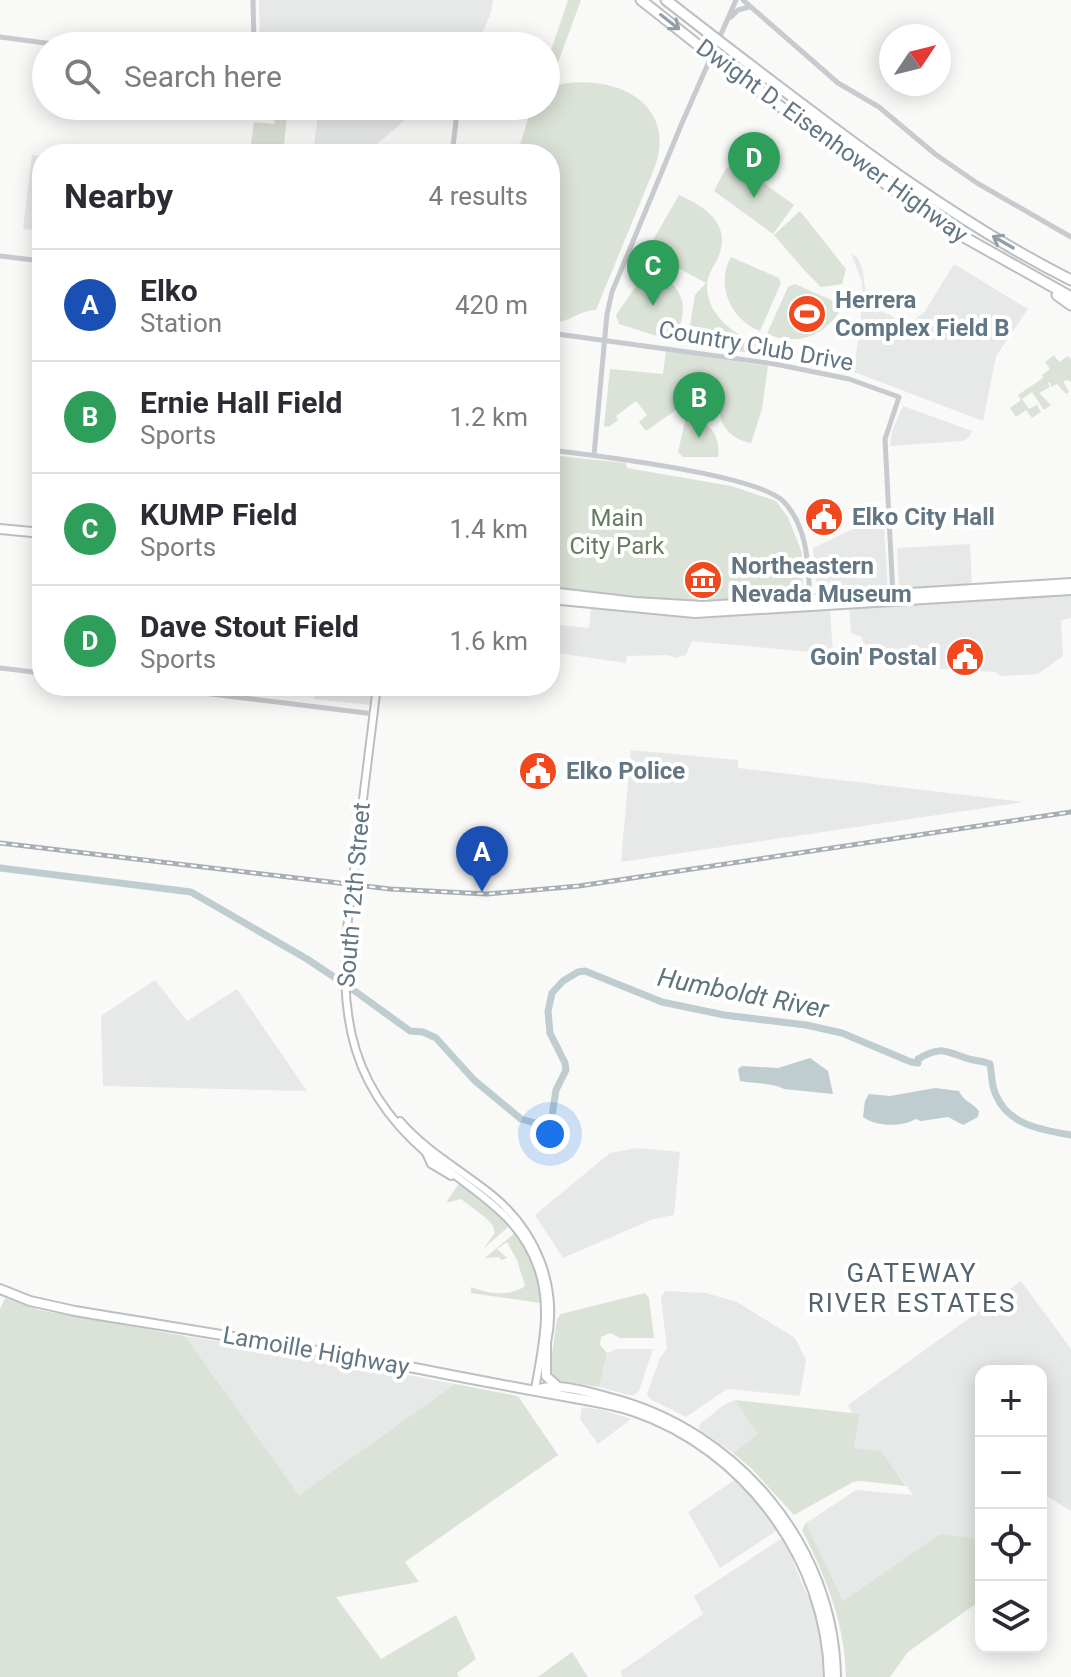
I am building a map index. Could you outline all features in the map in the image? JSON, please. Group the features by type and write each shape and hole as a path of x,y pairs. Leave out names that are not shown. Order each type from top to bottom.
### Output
{"highway":[{"name":"Dwight D. Eisenhower Highway","path":"641,0 725,66 939,223 1071,297"},
{"name":"Dwight D. Eisenhower Highway","path":"666,0 899,177 978,228 1071,280"},
{"path":"1018,269 1071,305"}],"main road":[{"path":"0,529 32,532"},
{"path":"560,593 691,606 810,602 833,605 1071,583"},
{"path":"560,600 676,612 857,596 893,598 1071,590"},
{"path":"833,605 857,596"},
{"name":"South 12th Street","path":"376,696 343,956 348,1024 359,1061 376,1096 403,1131 516,1225 538,1267 546,1316 536,1389"},
{"name":"South 12th Street","path":"348,1024 369,1077 404,1126 500,1203 531,1240 548,1284 550,1316 536,1389"},
{"name":"Lamoille Highway","path":"0,1289 41,1304 95,1315 536,1389 616,1406 651,1419 703,1447 742,1479 778,1522 805,1570 824,1629 829,1677"},
{"path":"546,1346 545,1371 548,1380 579,1392"},
{"name":"Lamoille Highway","path":"536,1389 551,1386 642,1408 682,1426 727,1457 755,1483 787,1523 811,1569 829,1624 836,1677"}],"street":[{"path":"253,0 254,32"},
{"path":"594,455 607,314 616,281 736,0"},
{"path":"743,0 838,83 879,107 935,154 977,183 1071,237"},
{"path":"720,35 736,11 750,6"},
{"path":"0,37 32,41"},
{"path":"453,144 456,120"},
{"path":"0,256 32,260"},
{"name":"Country Club Drive","path":"560,334 818,372 849,379 899,397 885,439 893,598"},
{"path":"560,451 679,469 760,488 776,495 790,509 805,543 810,602"},
{"path":"0,668 32,672"},
{"path":"237,696 374,714"}],"shaded area":[{"path":"259,0 493,0 482,32 260,32"},
{"path":"317,120 405,120 377,144 314,144"},
{"path":"32,155 32,230 23,229"},
{"path":"851,253 858,258 863,272 867,304 882,307 882,312 891,315 903,329 925,311 954,264 1028,309 996,356 983,421 854,372 863,298 862,282"},
{"path":"903,406 972,431 970,436 963,441 890,446 892,431"},
{"path":"884,527 888,590 817,594 813,548 853,529"},
{"path":"970,544 972,586 899,589 897,548"},
{"path":"1071,594 1071,618 1061,620 1063,656 1038,674 1000,676 995,672 897,666 896,660 866,659 862,637 851,633 849,608"},
{"path":"591,607 691,616 830,609 833,654 692,641 686,655 675,658 668,655 627,656 626,663 560,653 560,625 589,628"},
{"path":"314,696 371,696 370,705 314,699"},
{"path":"631,750 738,760 738,768 1024,802 621,862"},
{"path":"155,980 187,1021 237,989 307,1091 103,1086 101,1016"},
{"path":"810,1058 828,1071 833,1094 740,1081 738,1069 742,1066 778,1068"},
{"path":"935,1088 959,1091 979,1111 978,1117 963,1125 948,1117 889,1125 863,1117 869,1094 890,1096"},
{"path":"637,1148 680,1152 674,1215 653,1219 563,1258 535,1215 610,1153"},
{"path":"1021,1281 1071,1349 1071,1511 1047,1496 1047,1365 975,1365 975,1538 940,1534 843,1601 806,1523 856,1490 913,1495 882,1452 854,1449 860,1415 852,1413 848,1405"},
{"path":"665,1291 706,1293 737,1302 795,1338 806,1360 800,1396 727,1389 686,1417 650,1399 647,1394 660,1358 667,1349 661,1297"},
{"path":"185,1336 315,1357 455,1384 299,1495"},
{"path":"617,1349 653,1349 639,1391 633,1396 599,1387 607,1353"},
{"path":"735,1400 759,1434 733,1453 699,1429 699,1425 725,1404"},
{"path":"582,1407 631,1419 598,1444 580,1419"},
{"path":"737,1478 758,1499 777,1527 776,1531 720,1568 688,1512"},
{"path":"784,1537 796,1559 793,1562 807,1595 811,1596 819,1625 825,1677 623,1677 620,1672 703,1614 694,1596"}],"green space":[{"path":"568,0 581,0 560,57 560,32 557,32"},
{"path":"571,83 614,87 633,95 647,107 657,124 660,144 654,169 596,310 560,321 560,144 520,144 528,120 560,120 560,85"},
{"path":"275,120 286,120 284,144 251,144 254,122 274,124"},
{"path":"733,161 794,205 773,234 714,191"},
{"path":"679,195 706,210 721,234 719,255 707,284 713,309 729,327 773,352 773,356 687,344 695,295 706,283 650,253 649,247"},
{"path":"800,211 846,269 842,284 821,287 774,235"},
{"path":"731,257 779,278 781,283 760,331 741,319 725,290 726,268"},
{"path":"648,269 670,282 681,298 682,318 673,341 619,324 616,315"},
{"name":"Herrera Complex Field B","path":"795,284 840,304 841,309 826,326 809,336 789,339 767,334 788,287"},
{"path":"666,351 768,366 762,409 751,443 736,438 725,428 719,399 689,390 686,403 646,431 639,422 647,415 636,401 616,416 618,420 609,427 604,426 610,369 663,374"},
{"path":"1054,355 1059,362 1068,356 1071,359 1071,382 1063,381 1069,392 1066,394 1057,384 1051,387 1050,382 1050,387 1039,393 1051,405 1044,410 1032,392 1022,399 1029,409 1037,405 1041,412 1032,418 1026,410 1016,417 1010,408 1021,400 1018,395 1043,378 1042,375 1050,369 1045,362"},
{"path":"686,417 701,421 715,435 718,457 683,457 678,452"},
{"name":"Main City Park","path":"560,456 626,463 627,468 731,486 776,501 788,517 802,553 803,597 742,603 675,603 560,590"},
{"path":"460,1182 507,1220 508,1227 483,1249 495,1233 493,1226 461,1199 446,1203"},
{"path":"516,1232 534,1266 540,1303 471,1293 471,1287 498,1293 512,1292 525,1286 517,1260 507,1242 497,1249 507,1258 485,1258"},
{"path":"645,1293 649,1298 654,1338 620,1338 610,1333 601,1337 600,1345 607,1353 599,1387 556,1380 550,1368 557,1319 561,1314"},
{"path":"5,1298 39,1310 185,1336 299,1495 455,1384 518,1396 558,1455 405,1562 419,1582 336,1597 381,1659 456,1615 476,1659 457,1673 459,1677 0,1677 0,1309"},
{"path":"735,1400 860,1414 854,1448 882,1452 906,1486 853,1482 794,1515 733,1453 758,1434"},
{"path":"806,1523 843,1601 940,1534 975,1538 975,1604 908,1652 890,1677 846,1677 838,1620 819,1565 802,1530"},
{"path":"572,1652 588,1677 538,1677"}],"waterway":[{"path":"739,585 789,594"},
{"path":"794,594 802,586"},
{"name":"Humboldt River","path":"0,868 191,892 307,959 410,1031 423,1032 436,1038 474,1080 521,1119 535,1123 552,1116 556,1090 566,1070 550,1033 548,1011 552,993 563,981 585,971 662,1002 842,1033 911,1062 918,1063 918,1059 925,1055 940,1051 990,1064 996,1095 1009,1113 1027,1124 1071,1135"}],"railway":[{"path":"0,843 390,889 487,894 579,886 1071,812"}],"place":[{"name":"Dave Stout Field","path":"754,198"},
{"name":"KUMP Field","path":"653,306"},
{"name":"Herrera Complex Field B","path":"807,314"},
{"name":"Ernie Hall Field","path":"699,438"},
{"name":"Elko City Hall","path":"824,517"},
{"name":"Northeastern Nevada Museum","path":"703,580"},
{"name":"Goin' Postal","path":"965,657"},
{"name":"Elko Police","path":"538,771"},
{"name":"Elko","path":"482,892"}],"district":[{"name":"GATEWAY RIVER ESTATES","path":"912,1288"}]}
